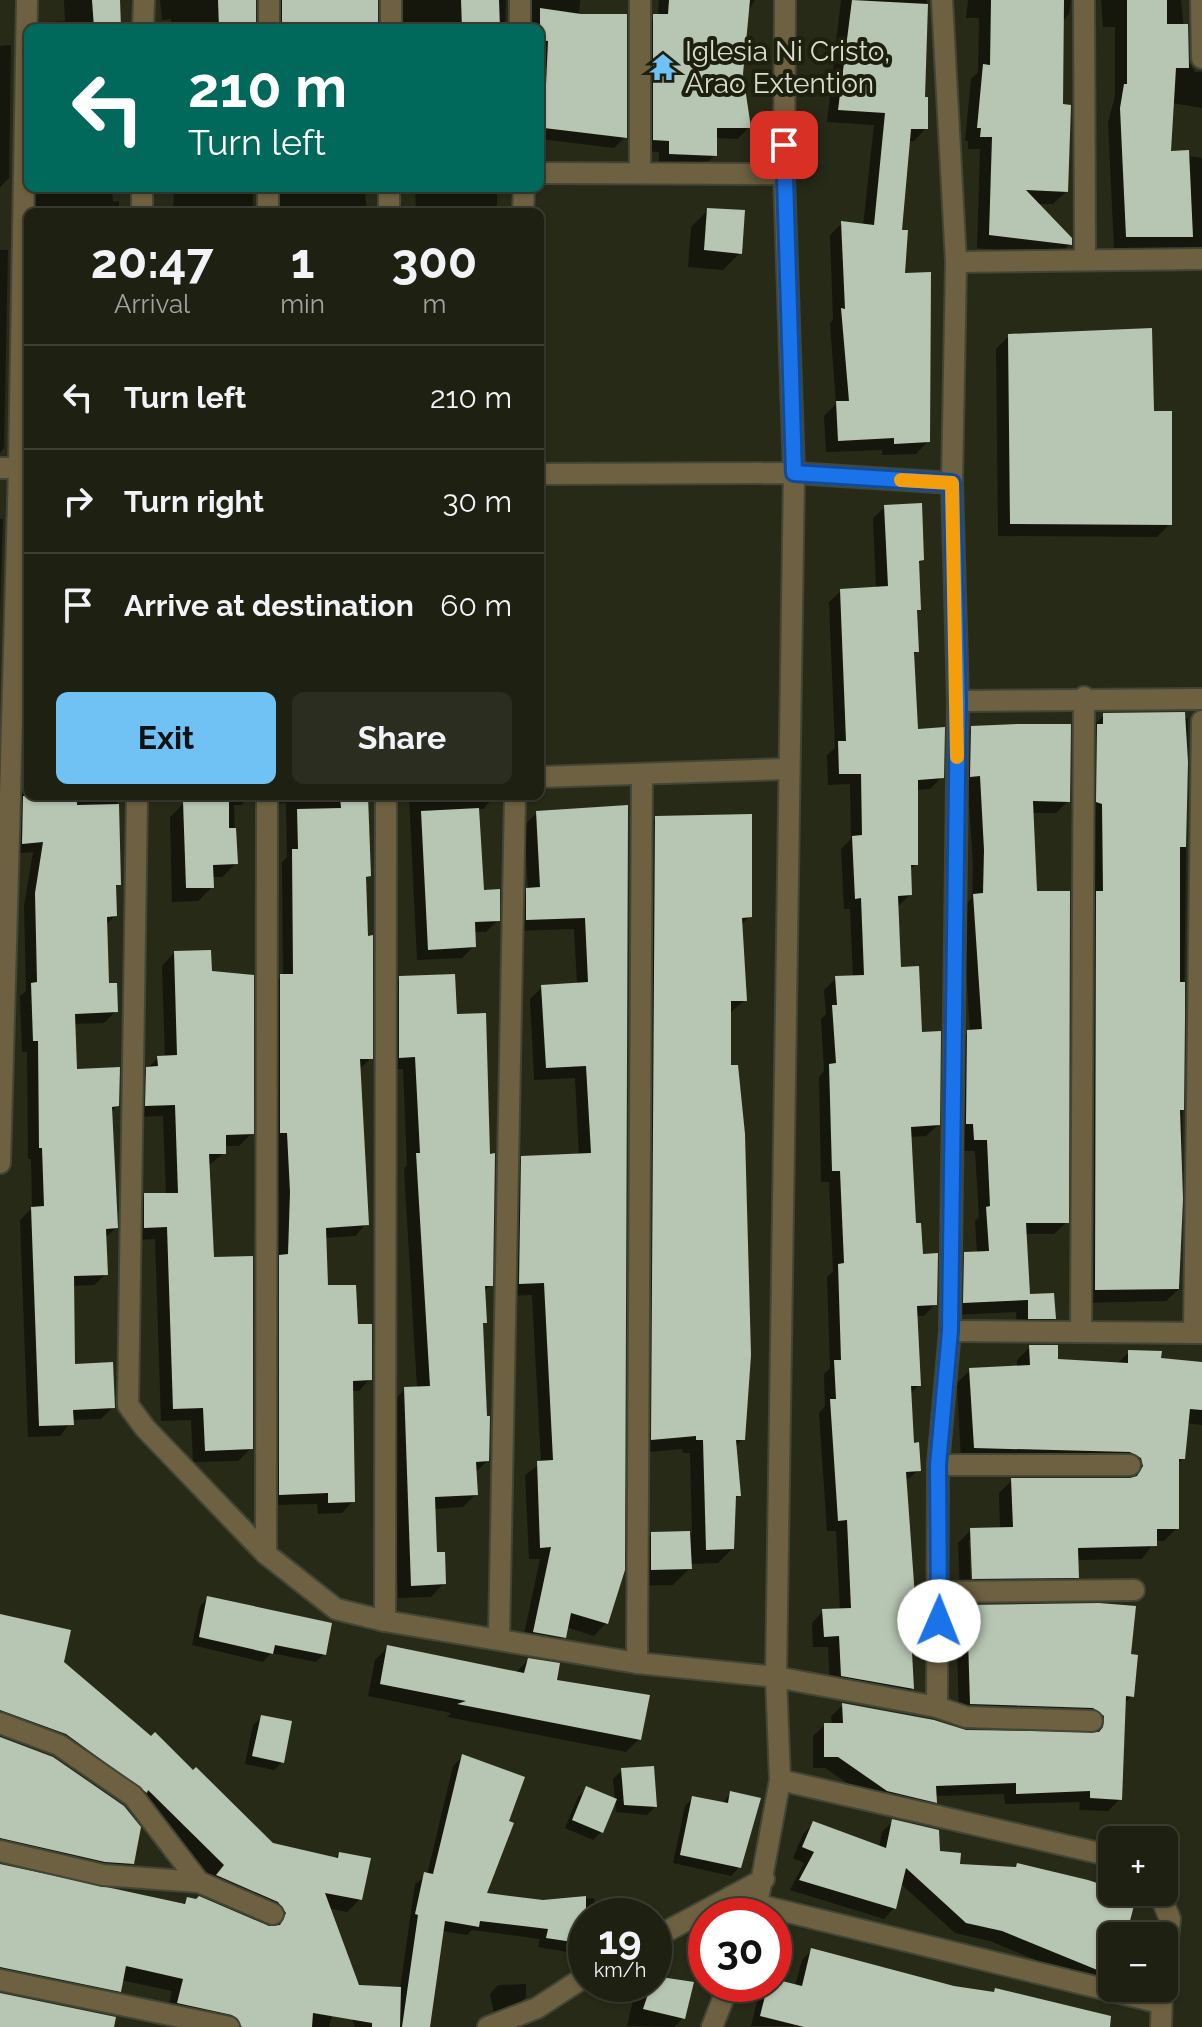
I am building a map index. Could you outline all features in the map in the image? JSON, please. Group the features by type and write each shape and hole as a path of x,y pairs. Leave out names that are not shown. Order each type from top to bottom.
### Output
{"street":[{"path":"26,24 27,0"},
{"path":"143,24 144,0"},
{"path":"269,0 269,24"},
{"path":"391,0 391,24"},
{"path":"520,0 520,24"},
{"path":"640,0 640,172"},
{"path":"760,1898 780,1780 776,1677 794,473 784,174 785,0"},
{"path":"937,1707 940,1592 938,1465 950,1331 958,701 952,483 956,262 942,0"},
{"path":"1084,0 1085,259"},
{"path":"1201,0 1202,58"},
{"path":"0,1163 24,128"},
{"path":"544,173 784,174"},
{"path":"956,262 1202,259"},
{"path":"544,474 794,473 952,483"},
{"path":"958,701 1084,697 1202,699"},
{"path":"1081,1332 1084,697"},
{"path":"950,1331 1198,1332 1202,721"},
{"path":"544,777 788,769"},
{"path":"637,1663 642,774"},
{"path":"137,800 128,1405 145,1428 266,1554 336,1609 385,1621 637,1663 776,1677 937,1707 966,1717 1092,1721"},
{"path":"266,1554 267,800"},
{"path":"385,1621 386,800"},
{"path":"499,1638 515,800"},
{"path":"938,1465 1130,1465"},
{"path":"940,1592 1134,1590"},
{"path":"0,1723 59,1745 133,1796 199,1882"},
{"path":"780,1780 1098,1853"},
{"path":"0,1851 103,1875 199,1882 273,1914"},
{"path":"672,1928 764,1879"},
{"path":"792,1917 1098,1982"},
{"path":"0,1980 229,2027"},
{"path":"488,2027 537,2008 568,1988"},
{"path":"712,2027 722,2002"},
{"path":"1161,2027 1162,2002"}],"building":[{"path":"92,0 120,0 121,24 94,24"},
{"path":"218,0 256,0 256,24 219,24"},
{"path":"282,0 378,0 378,24 282,24"},
{"path":"461,0 499,0 500,24 462,24"},
{"path":"669,0 750,0 743,74 751,128 717,128 717,156 669,154 669,141 653,140 653,14 668,14"},
{"path":"852,0 928,4 925,97 928,97 928,129 911,129 902,230 908,230 905,273 931,272 930,442 894,444 894,438 838,441 836,401 849,401 841,308 845,309 841,221 874,225 885,113 838,110"},
{"path":"991,0 1064,0 1063,104 1071,105 1068,192 1026,190 1072,238 1072,245 989,235 992,137 980,137 981,128 977,128 983,64 990,65"},
{"path":"1127,0 1167,0 1167,24 1188,24 1189,68 1176,68 1171,151 1189,150 1193,237 1126,237 1120,108 1124,84 1127,84"},
{"path":"540,8 581,14 627,14 627,138 544,128 548,41 544,40 544,24 540,24"},
{"path":"707,208 745,210 742,254 704,250"},
{"path":"1152,328 1154,411 1172,411 1172,525 1010,524 1008,334"},
{"path":"922,503 924,560 919,561 919,652 914,652 918,729 945,727 944,778 918,780 918,865 911,865 912,895 898,896 901,967 919,966 922,1032 941,1031 940,1125 911,1127 916,1223 921,1223 923,1254 938,1253 937,1305 917,1306 921,1386 911,1386 914,1443 919,1442 921,1471 906,1472 915,1597 909,1597 914,1689 841,1676 839,1636 824,1637 822,1609 851,1608 847,1520 838,1521 830,1399 836,1399 834,1360 841,1360 838,1264 844,1263 840,1171 832,1171 829,1064 836,1063 832,1005 837,1005 835,976 864,975 861,898 855,899 852,836 862,835 861,774 839,774 838,741 846,741 840,589 888,586 884,505"},
{"path":"1185,712 1188,762 1186,847 1180,847 1180,982 1185,982 1185,1018 1184,1110 1180,1110 1183,1199 1179,1289 1095,1290 1096,891 1103,891 1102,804 1096,802 1097,724 1103,724 1103,713"},
{"path":"1071,724 1070,802 1033,801 1037,891 1070,891 1069,1223 1026,1223 1030,1294 1054,1293 1056,1319 1028,1319 1028,1300 963,1303 964,1252 989,1251 986,1207 990,1206 987,1140 974,1140 973,1124 966,1124 967,1030 982,1029 973,894 983,893 984,850 980,776 970,777 971,726"},
{"path":"23,796 24,800 77,800 77,805 119,804 121,885 116,885 117,916 107,917 109,983 117,983 118,1012 75,1014 77,1069 120,1067 119,1106 112,1107 118,1228 106,1229 108,1275 74,1276 75,1364 113,1362 115,1408 73,1410 74,1425 39,1426 31,1207 44,1206 42,1148 39,1148 38,1041 33,1041 31,983 37,982 35,893 43,842 22,844"},
{"path":"229,800 229,828 236,828 238,864 213,865 214,888 186,888 183,801"},
{"path":"340,800 368,800 371,876 366,877 368,936 373,935 373,1059 360,1059 369,1225 326,1228 328,1285 356,1285 358,1324 372,1324 372,1380 353,1381 355,1502 328,1503 328,1493 279,1495 279,1255 288,1254 290,1192 287,1133 280,1133 280,974 293,974 292,849 298,849 297,809 341,808"},
{"path":"628,805 625,1570 608,1624 571,1613 566,1638 533,1632 551,1547 540,1548 537,1461 553,1460 544,1283 519,1284 521,1156 591,1153 586,1066 546,1068 541,985 588,982 585,918 526,920 526,888 540,887 536,811"},
{"path":"479,808 484,890 500,889 500,921 475,922 476,947 428,950 421,811"},
{"path":"752,814 752,917 742,918 747,1001 731,1001 731,1065 738,1065 745,1134 751,1355 745,1440 736,1440 741,1496 736,1496 734,1549 706,1550 703,1440 696,1440 696,1436 651,1440 655,816"},
{"path":"211,950 212,971 254,975 254,1134 226,1135 226,1154 209,1154 214,1257 253,1256 253,1449 205,1451 203,1408 173,1409 167,1227 144,1228 144,1193 178,1193 175,1105 145,1106 146,1067 158,1066 157,1056 177,1055 174,951"},
{"path":"455,974 457,1014 486,1013 490,1154 495,1153 493,1286 485,1286 487,1323 483,1323 487,1416 490,1416 489,1461 476,1462 478,1495 435,1497 437,1552 445,1552 446,1584 411,1586 404,1387 430,1386 416,1153 420,1153 415,1057 399,1058 399,976"},
{"path":"1029,1345 1058,1345 1058,1359 1128,1363 1128,1350 1162,1351 1161,1358 1202,1362 1202,1410 1190,1409 1185,1459 1179,1459 1179,1529 1157,1529 1157,1546 1078,1548 1079,1578 972,1579 970,1528 1013,1527 1011,1478 1130,1478 1137,1476 1143,1466 1141,1458 1130,1452 974,1448 969,1368 1030,1365"},
{"path":"690,1531 692,1569 651,1570 651,1532"},
{"path":"207,1596 332,1623 326,1655 275,1645 273,1654 199,1637"},
{"path":"1099,1603 1136,1606 1131,1654 1138,1655 1134,1697 1126,1696 1122,1800 1090,1798 1090,1791 1016,1794 1016,1783 936,1786 937,1803 887,1791 838,1757 824,1757 824,1723 843,1723 842,1703 934,1720 966,1730 1099,1732 1104,1716 1093,1708 970,1704 967,1605"},
{"path":"0,1614 71,1630 64,1662 151,1736 155,1732 193,1770 196,1767 273,1843 338,1858 339,1852 371,1858 362,1900 325,1893 359,1985 401,1987 400,2027 372,2027 372,2023 313,2013 312,2027 242,2027 232,2015 177,2003 183,1979 126,1966 121,1992 0,1967 0,1864 185,1904 187,1897 196,1899 199,1896 269,1926 280,1925 286,1913 278,1902 216,1875 224,1865 148,1790 147,1793 66,1734 0,1710"},
{"path":"387,1645 524,1673 528,1658 560,1663 557,1680 650,1695 641,1740 457,1704 466,1701 380,1684"},
{"path":"261,1715 292,1721 284,1763 252,1756"},
{"path":"0,1737 53,1757 124,1806 141,1827 134,1864 105,1862 0,1838"},
{"path":"462,1754 525,1777 509,1821 514,1823 487,1893 543,1900 586,1896 586,1898 568,1898 568,1941 546,1938 548,1929 480,1921 479,1927 445,1921 430,2027 402,2027 418,1915 415,1914 424,1872 433,1874"},
{"path":"654,1766 657,1807 624,1805 621,1768"},
{"path":"586,1786 617,1799 603,1833 572,1820"},
{"path":"730,1791 761,1798 741,1868 680,1855 692,1796 728,1803"},
{"path":"892,1819 939,1830 940,1851 961,1853 960,1864 1016,1867 1017,1863 1098,1883 1098,1906 1134,1906 1130,1922 1098,1922 1098,1970 1002,1931 966,1923 906,1868 896,1909 799,1880 814,1852 802,1847 813,1821 886,1848"},
{"path":"811,1948 954,1986 994,1992 995,1988 1111,2016 1110,2027 804,2027 760,2016 764,2002 792,2002 792,1984 802,1986"},
{"path":"672,1979 688,1981 689,2002 685,2019 643,2009 645,2002 672,2002"},
{"path":"0,1993 116,2017 114,2027 0,2027"}],"slow traffic":[{"path":"901,480 952,483 957,757"}],"place":[{"name":"Iglesia Ni Cristo, Arao Extention","path":"663,67"}],"route":[{"path":"784,145 794,473 952,483 958,701 950,1331 938,1465 939,1621"}]}
